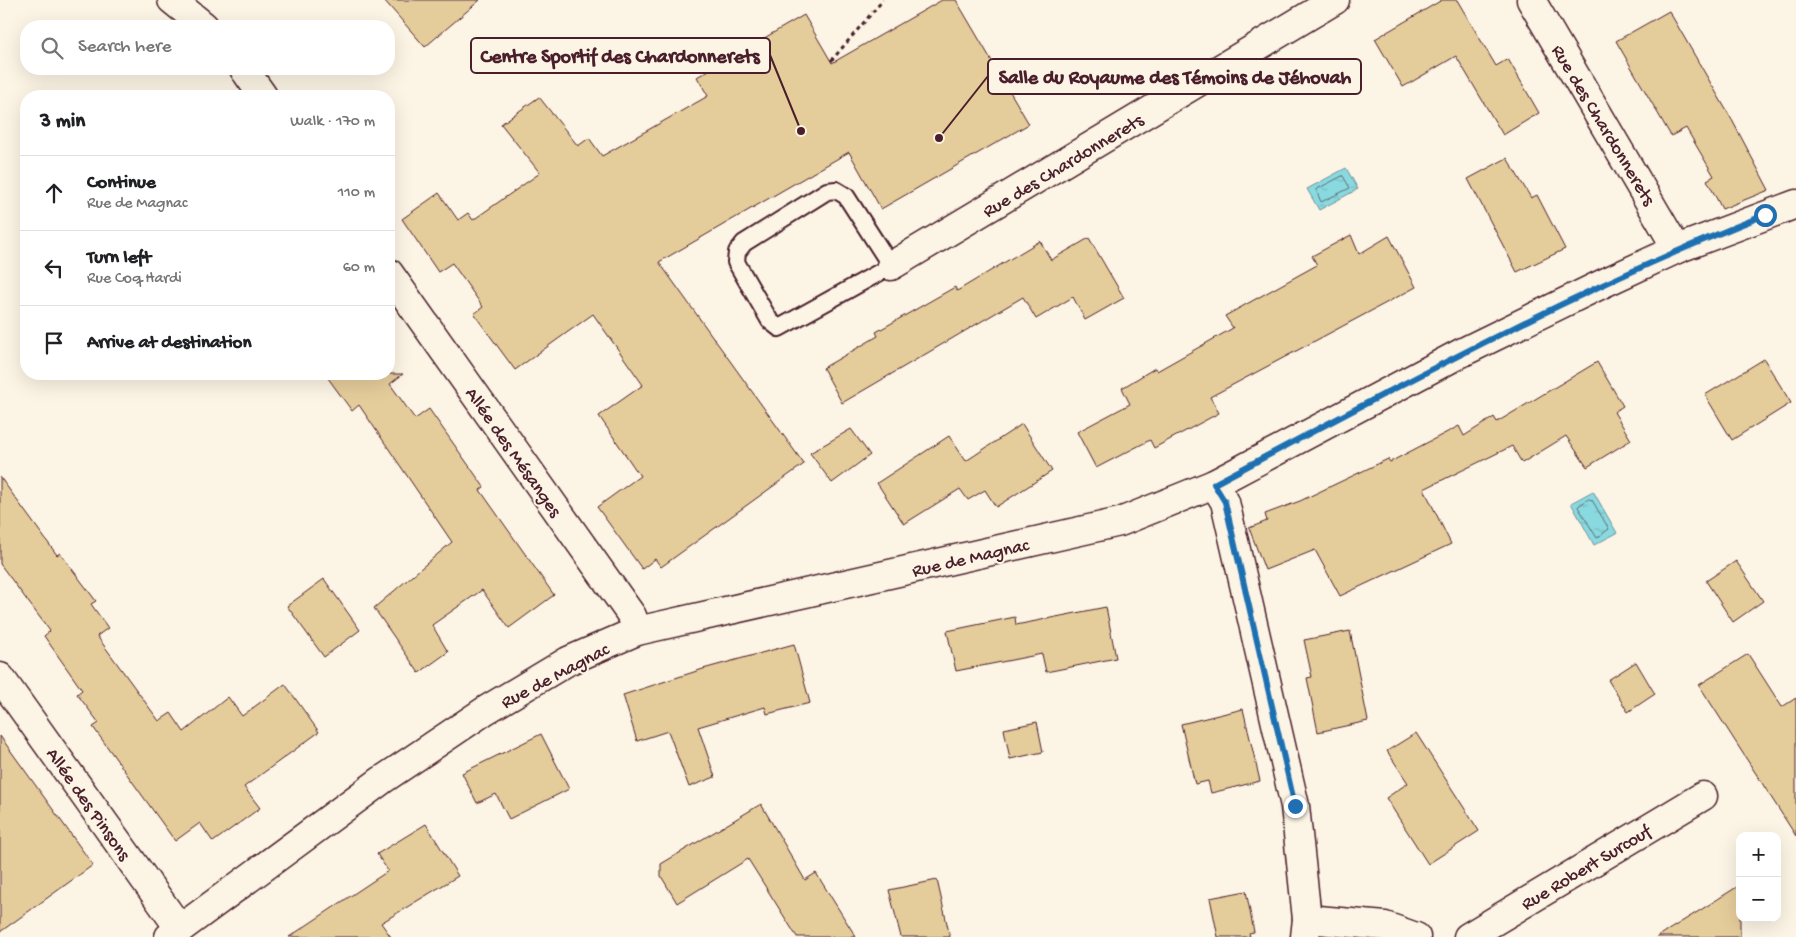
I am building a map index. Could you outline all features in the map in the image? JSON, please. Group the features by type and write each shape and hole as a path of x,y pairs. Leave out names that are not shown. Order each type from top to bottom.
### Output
{"street":[{"path":"172,0 197,20"},
{"name":"Rue des Chardonnerets","path":"891,266 1335,0"},
{"name":"Rue des Chardonnerets","path":"1531,0 1677,249"},
{"path":"248,75 259,90"},
{"name":"Rue de Magnac","path":"174,933 382,780 486,710 568,662 637,631 1120,522 1214,484 1461,352 1677,249 1796,204"},
{"name":"Allée des Mésanges","path":"395,281 632,616 637,631"},
{"path":"1214,484 1225,502 1295,806 1306,928 1385,926 1416,937"},
{"name":"Allée des Pinsons","path":"0,677 174,933"},
{"name":"Rue Robert Surcouf","path":"1468,937 1703,796"}],"lane":[{"path":"836,190 846,196 891,266 779,328 770,321 736,262 736,252 744,243 827,191 836,190"}],"path":[{"path":"831,61 883,0"}],"water":[{"path":"1346,168 1358,189 1319,210 1307,189"},
{"path":"1593,491 1617,533 1594,545 1571,503"}],"building":[{"path":"384,0 480,0 425,47"},
{"path":"942,0 956,0 1029,124 881,209 849,152 659,262 804,464 661,567 655,559 642,569 597,507 640,476 599,416 643,385 593,314 515,370 474,314 483,307 452,263 438,272 402,219 439,193 458,220 468,213 473,220 540,173 501,124 539,97 578,146 589,138 602,156 708,96 697,77 804,15 832,63"},
{"path":"1442,0 1457,0 1496,66 1508,59 1539,113 1503,135 1456,56 1403,87 1375,39"},
{"path":"1669,11 1732,120 1769,190 1722,209 1707,180 1714,176 1686,128 1671,136 1616,41"},
{"path":"1507,158 1531,198 1537,195 1565,249 1517,272 1468,179"},
{"path":"1351,235 1359,254 1389,236 1416,287 1210,397 1219,413 1154,448 1150,440 1096,468 1077,432 1130,404 1122,388 1155,368 1157,371 1233,328 1225,316 1317,265 1312,256"},
{"path":"1089,238 1124,298 1085,320 1073,297 1036,319 1023,297 842,403 823,368 878,336 876,332 955,287 957,291 1040,241 1051,260"},
{"path":"1764,359 1791,403 1732,440 1705,395"},
{"path":"1597,362 1623,406 1614,412 1631,440 1587,467 1566,436 1522,463 1512,446 1424,489 1451,544 1340,596 1315,550 1265,570 1249,528 1267,521 1265,514 1300,501 1388,459 1390,462 1459,426 1464,436 1494,417 1497,422"},
{"path":"395,374 403,374 390,384 415,419 429,409 484,487 480,490 554,595 509,628 482,590 432,625 448,652 419,673 374,608 452,542 359,405 352,411 329,380 395,380"},
{"path":"1022,424 1052,471 996,507 985,490 968,500 960,489 904,524 877,483 949,436 966,461"},
{"path":"851,429 870,455 832,483 810,453"},
{"path":"0,477 57,555 60,553 96,601 91,604 108,628 97,636 159,721 171,713 184,732 228,697 242,716 285,684 319,732 244,787 260,808 213,842 200,823 175,841 93,727 99,723 77,694 82,690 44,636 50,631 0,564"},
{"path":"1736,561 1763,601 1733,622 1706,581"},
{"path":"324,579 360,630 324,657 287,606"},
{"path":"1106,607 1116,658 1046,672 1042,654 956,671 947,631 1015,617 1016,625"},
{"path":"1350,631 1368,721 1318,732 1307,678 1312,677 1304,640"},
{"path":"794,644 810,703 767,714 765,707 698,727 715,777 689,787 668,731 637,741 623,695 703,669"},
{"path":"1748,654 1782,707 1796,698 1796,836 1699,685"},
{"path":"1636,662 1655,694 1628,712 1608,680"},
{"path":"1243,709 1260,781 1211,793 1208,781 1195,784 1181,724"},
{"path":"1037,722 1043,752 1010,759 1004,729"},
{"path":"1416,733 1479,831 1428,864 1386,798 1408,783 1387,751"},
{"path":"541,734 569,789 509,819 496,794 477,803 462,773"},
{"path":"0,736 93,865 0,932"},
{"path":"761,804 805,880 816,873 856,937 797,937 748,859 677,903 661,876 661,864"},
{"path":"426,824 458,876 381,923 391,937 289,937 388,871 377,854"},
{"path":"937,880 950,937 901,937 889,890"},
{"path":"1736,888 1736,922 1740,922 1740,937 1657,937"},
{"path":"1246,891 1254,932 1249,933 1250,937 1218,937 1210,898"}],"place":[{"name":"Centre Sportif des Chardonnerets","path":"801,131"},
{"name":"Salle du Royaume des Témoins de Jéhovah","path":"939,138"}],"route":[{"path":"1295,806 1225,502 1214,484 1461,352 1677,249 1765,215"}]}
